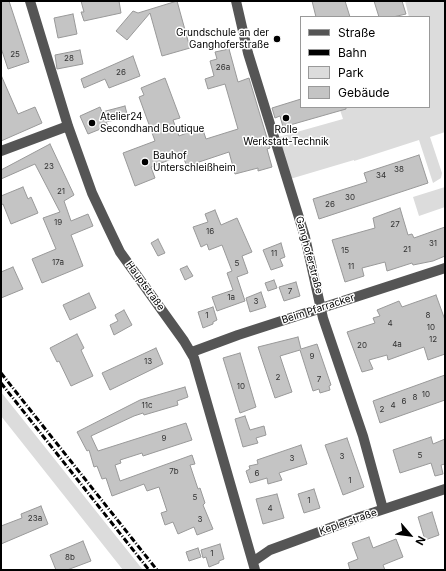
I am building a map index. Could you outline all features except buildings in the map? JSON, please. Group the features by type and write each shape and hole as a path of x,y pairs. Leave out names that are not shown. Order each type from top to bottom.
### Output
{"street":[{"name":"Hauptstraße","path":"30,1 68,126 92,193 120,252 192,352 207,400 245,539 254,565"},
{"name":"Ganghoferstraße","path":"236,1 248,53 305,237 323,318 363,436 383,509"},
{"path":"1,151 68,126"},
{"name":"Beim Pfarracker","path":"192,352 445,268"},
{"name":"Keplerstraße","path":"254,565 270,550 383,509 445,489"}],"green space":[{"path":"405,1 445,1 445,132 430,137 442,173 441,178 433,183 419,140 354,161 290,179 279,137 343,119 339,108 430,108 430,16 409,16"},
{"path":"445,187 445,207 419,216 413,197"},
{"path":"1,392 143,570 123,570 1,416"}],"railway":[{"path":"1,373 157,570"},
{"path":"1,383 149,570"}],"place":[{"name":"Grundschule an der Ganghoferstraße","path":"277,39"},
{"name":"Rolle Werkstatt-Technik","path":"286,118"},
{"name":"Atelier24 Secondhand Boutique","path":"92,123"},
{"name":"Bauhof Unterschleißheim","path":"145,162"}]}
